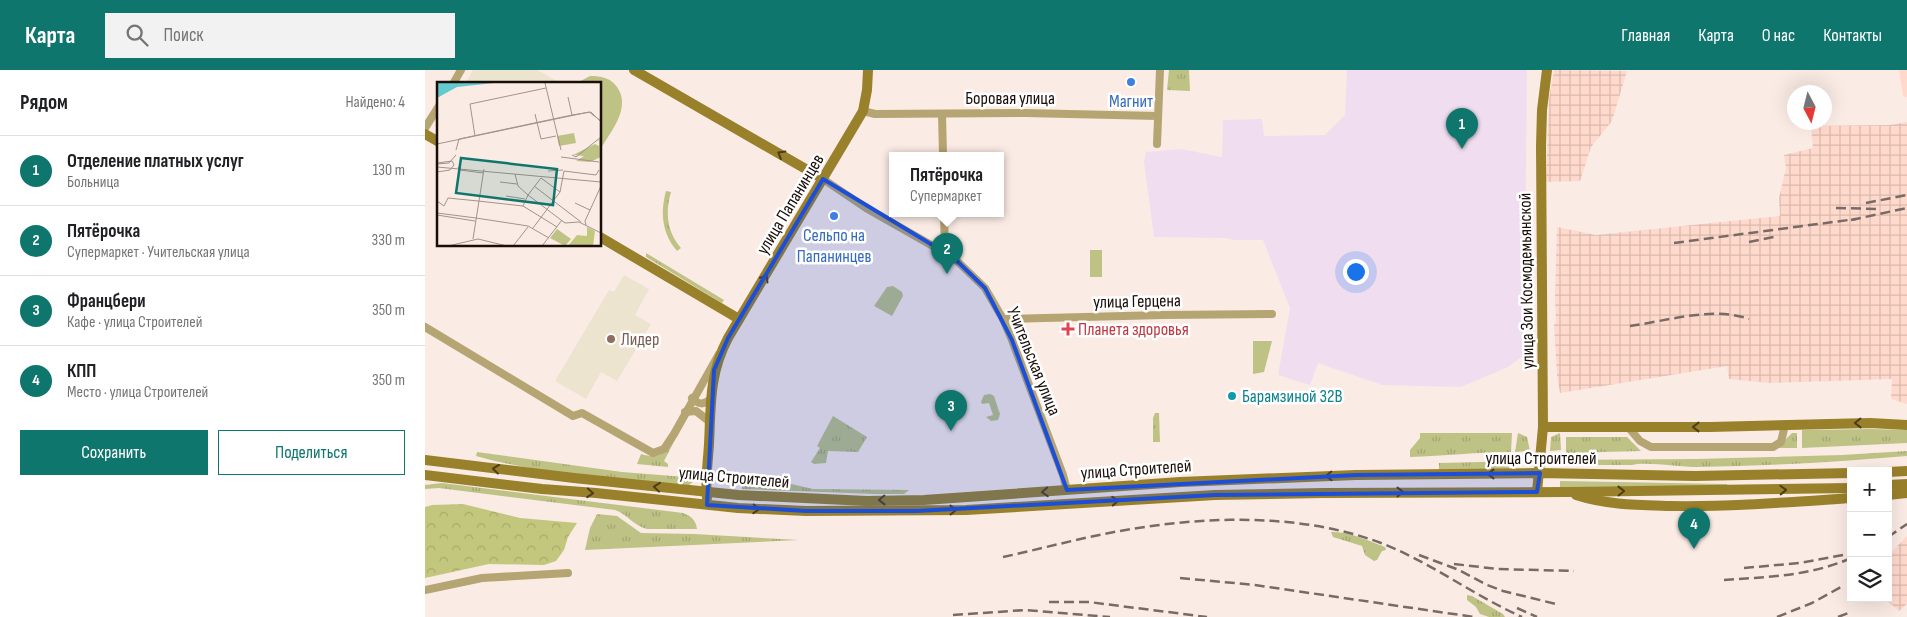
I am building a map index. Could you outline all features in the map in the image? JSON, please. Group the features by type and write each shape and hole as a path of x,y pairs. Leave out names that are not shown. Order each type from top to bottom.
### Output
{"main road":[{"path":"635,70 823,179"},
{"name":"улица Папанинцев","path":"707,505 706,492 714,370 723,348 739,319 863,111 868,70"},
{"name":"улица Зои Космодемьянской","path":"1537,492 1543,427 1541,146 1542,110 1547,70"},
{"path":"425,134 437,141"},
{"path":"601,238 739,319"},
{"path":"1543,427 1870,423 1907,425"},
{"name":"улица Строителей","path":"425,460 747,496 867,501 924,500 1180,482 1303,476 1540,473 1695,476 1847,473"},
{"path":"1892,472 1907,471"},
{"name":"улица Строителей","path":"425,476 707,505 806,511 966,510 1223,495 1847,488"},
{"path":"1892,485 1907,484"},
{"path":"1566,492 1595,501 1641,505 1730,505 1847,498"},
{"path":"1892,495 1907,493"}],"street":[{"path":"454,82 461,70"},
{"path":"1157,144 1161,70"},
{"path":"425,128 437,109"},
{"name":"Боровая улица","path":"863,111 875,114 1025,113 1158,116"},
{"path":"942,114 943,152"},
{"name":"Учительская улица","path":"823,179 866,208 954,258 985,288 1003,319 1063,475 1067,490"},
{"path":"945,217 945,252"},
{"name":"улица Герцена","path":"1003,319 1273,314"},
{"name":"улица Папанинцев","path":"425,327 573,416 582,413 642,449 653,453 664,449 674,434 692,398 723,348"},
{"path":"692,398 697,404 711,399"},
{"path":"685,412 697,411 710,422"},
{"path":"1628,427 1640,441 1651,447 1773,447 1781,442 1785,425"},
{"path":"425,590 482,578 568,573"}],"highlighted area":[{"path":"823,179 954,258 985,288 1012,340 1067,490 1356,475 1540,473 1537,492 1215,495 917,511 806,511 707,505 714,370 728,338"}],"shaded area":[{"path":"473,70 537,70 558,82 466,82"},
{"path":"1347,70 1527,70 1524,355 1508,367 1461,387 1382,385 1318,363 1310,385 1278,375 1290,308 1263,240 1154,237 1144,162 1146,152 1181,149 1222,157 1223,120 1262,119 1264,136 1325,135 1345,115"},
{"path":"1554,70 1627,71 1612,121 1591,147 1580,181 1546,182 1549,99"},
{"path":"1899,70 1907,70 1907,97 1903,96"},
{"path":"1907,122 1907,404 1891,399 1892,379 1768,383 1729,379 1727,366 1560,393 1554,324 1556,323 1557,227 1596,235 1780,216 1779,198 1786,168 1784,155 1813,148 1811,130 1832,130 1832,126 1890,125"},
{"name":"Лидер","path":"624,275 649,289 635,315 651,324 617,381 601,372 586,399 555,381 609,290 614,292"},
{"path":"1907,536 1907,604 1899,611 1889,602 1892,602 1892,552"}],"green space":[{"path":"1169,70 1189,70 1190,91 1167,90"},
{"path":"590,76 602,77 615,84 621,95 622,103 618,120 601,148 601,82 579,82"},
{"path":"666,191 671,192 668,222 676,242 681,248 677,251 665,230 663,207"},
{"path":"1090,250 1102,250 1102,277 1090,277"},
{"path":"646,253 724,300 722,303 646,257"},
{"path":"893,286 902,292 903,296 892,316 874,306 887,287"},
{"path":"1253,341 1272,341 1264,372 1253,374"},
{"path":"990,394 994,396 1000,414 998,420 991,421 986,417 993,415 989,403 982,404 981,402 984,395"},
{"path":"1155,413 1159,413 1160,442 1153,442 1153,418"},
{"path":"833,416 867,437 858,452 828,451 826,463 814,464 811,462 820,448 817,446"},
{"path":"1802,430 1907,430 1907,443 1802,448"},
{"path":"1420,433 1512,433 1511,452 1410,457 1410,450 1420,438"},
{"path":"1518,433 1527,437 1530,451 1515,452"},
{"path":"1560,433 1561,450 1550,451 1551,437"},
{"path":"1792,433 1797,433 1797,448 1777,448"},
{"path":"1566,437 1627,437 1641,451 1566,453"},
{"path":"676,438 664,461 668,464 668,467 637,464 641,454 658,456"},
{"path":"1907,451 1907,456 1855,460 1690,467 1645,464 1562,465 1554,460 1696,459 1842,455"},
{"path":"477,452 622,472 698,478 689,485 582,476 528,468 476,456"},
{"path":"1509,460 1509,469 1439,470 1439,463"},
{"path":"742,480 787,483 813,489 909,490 904,494 875,494 742,489"},
{"path":"1560,481 1727,484 1727,486 1560,487"},
{"path":"442,483 683,513 693,519 697,529 647,529 615,510 439,488 425,489 425,485"},
{"path":"463,504 520,518 577,523 568,537 564,550 556,561 544,565 489,564 425,578 425,507"},
{"path":"597,514 617,516 641,533 799,540 585,550 590,528"},
{"path":"1331,532 1359,537 1385,547 1386,550 1382,551 1377,560 1374,561 1365,555 1362,546 1333,537"},
{"path":"1467,595 1472,596 1505,617 1489,617 1480,614 1476,607 1467,600"}],"railway":[{"path":"1866,203 1907,195"},
{"path":"1836,208 1880,209"},
{"path":"1851,220 1907,208"},
{"path":"1674,243 1856,219"},
{"path":"1749,242 1778,236"},
{"path":"1630,326 1705,314 1735,315 1749,319"},
{"path":"1003,557 1100,535 1147,527 1214,520 1283,522 1349,533 1381,543 1417,559 1486,599 1522,617"},
{"path":"1892,534 1907,524"},
{"path":"1419,555 1459,570 1503,591 1556,604"},
{"path":"1744,568 1800,563 1843,555"},
{"path":"1724,580 1805,572 1847,560"},
{"path":"1454,564 1498,569 1574,571"},
{"path":"1180,578 1255,585 1474,617"},
{"path":"1777,617 1812,603 1841,587"},
{"path":"1049,602 1089,602 1207,617"},
{"path":"1517,608 1537,617"},
{"path":"953,615 1025,610 1110,617"},
{"path":"1838,617 1851,612"}],"place":[{"name":"Магнит","path":"1131,82"},
{"name":"Отделение платных услуг","path":"1462,149"},
{"name":"Сельпо на Папанинцев","path":"834,216"},
{"name":"Пятёрочка","path":"947,274"},
{"name":"Планета здоровья","path":"1068,329"},
{"name":"Лидер","path":"611,339"},
{"name":"Барамзиной 32В","path":"1232,396"},
{"name":"Францбери","path":"951,431"},
{"name":"КПП","path":"1694,549"}]}
